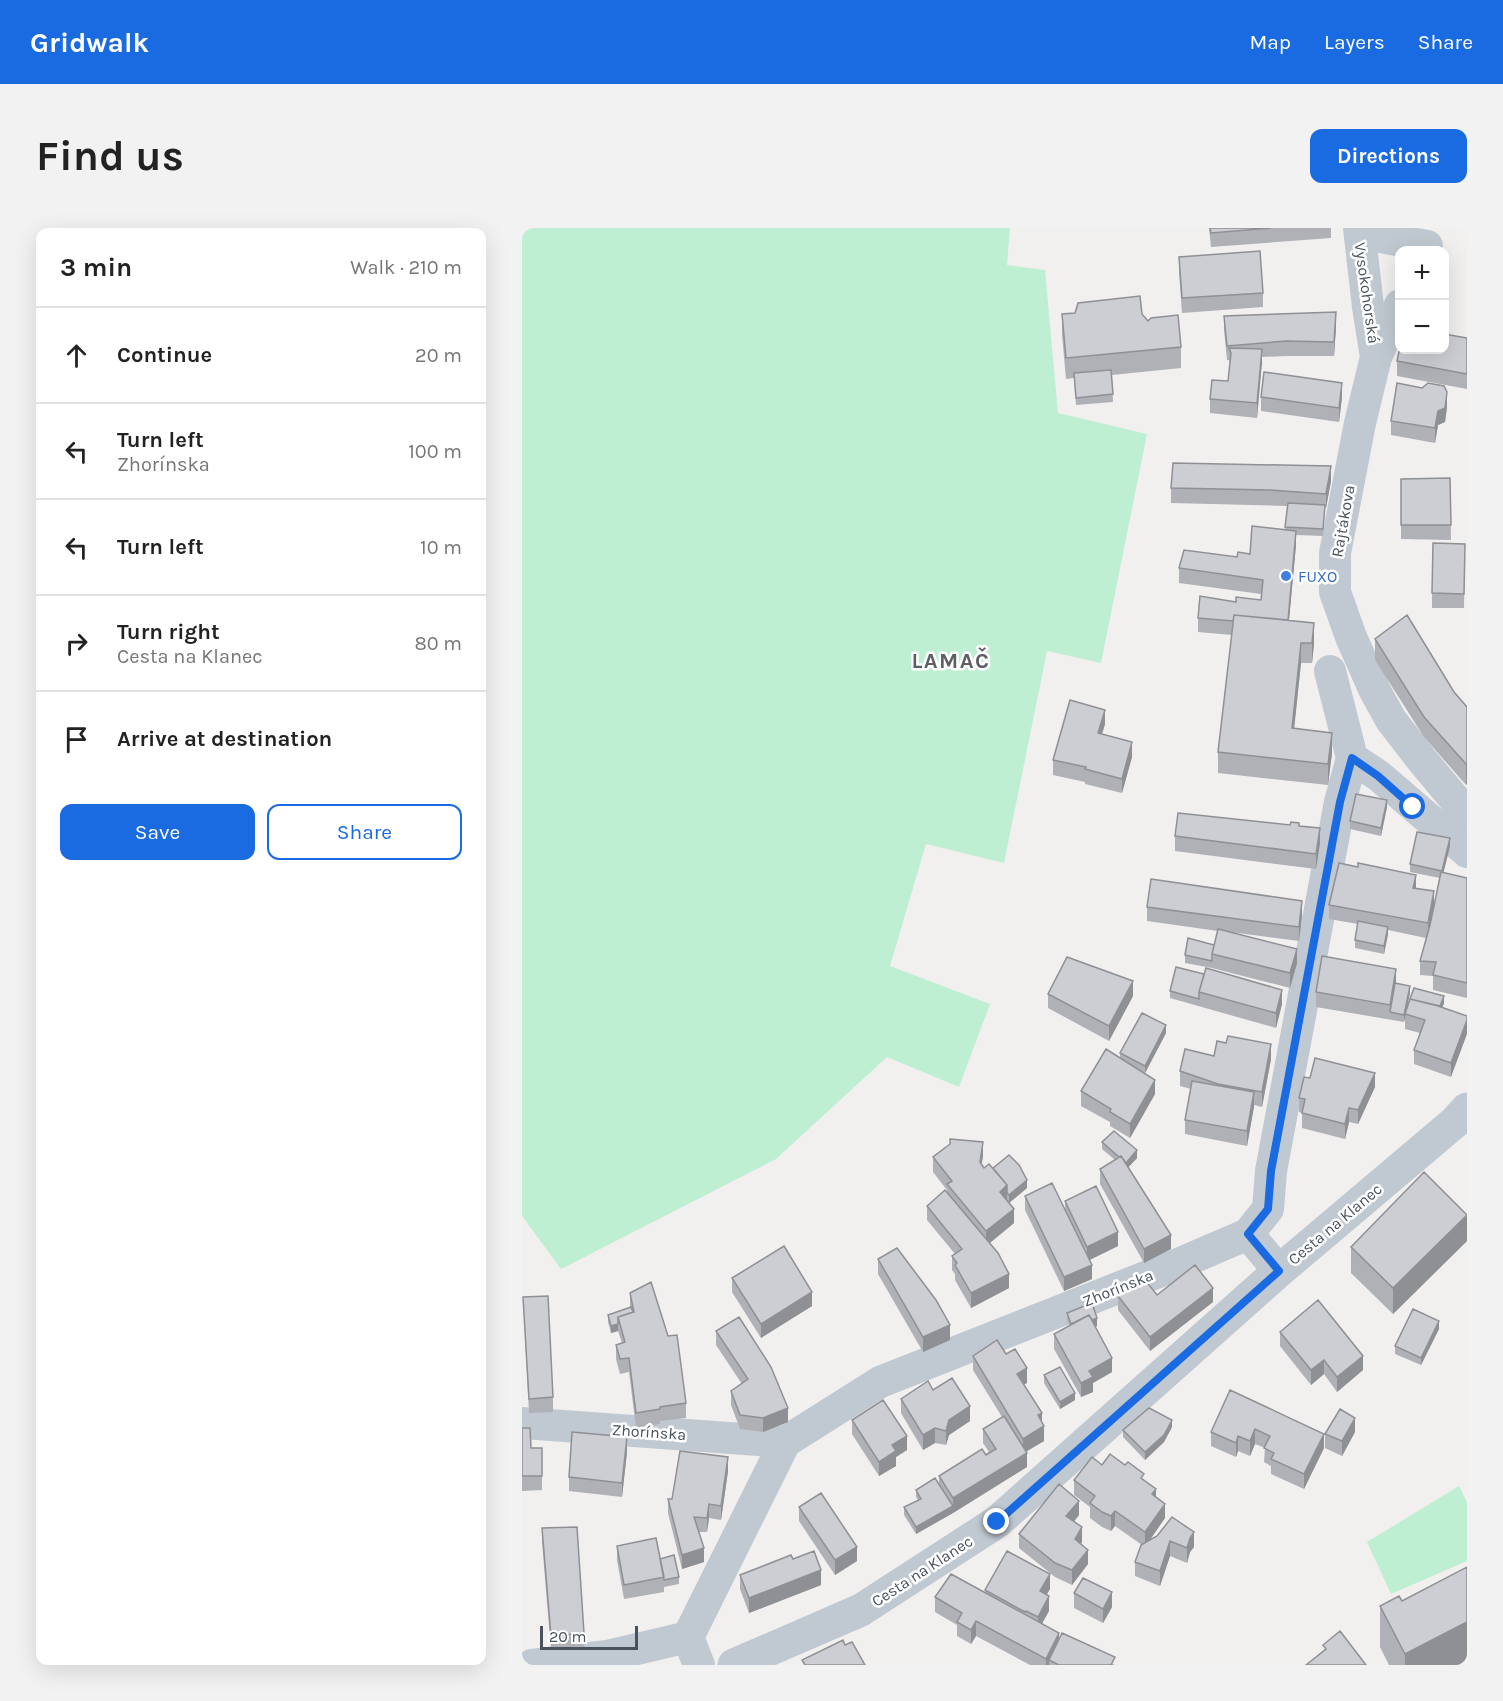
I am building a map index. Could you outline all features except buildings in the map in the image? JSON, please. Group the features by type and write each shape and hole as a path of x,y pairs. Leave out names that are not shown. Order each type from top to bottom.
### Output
{"street":[{"name":"Vysokohorská","path":"1359,228 1376,357"},
{"name":"Vysokohorská","path":"1368,228 1381,237 1430,242"},
{"name":"Rajtákova","path":"1395,316 1376,357 1360,423 1335,553 1335,592 1351,637 1375,691 1391,720 1467,814"},
{"path":"1330,671 1352,758 1378,776 1467,852"},
{"name":"Zhorínska","path":"522,1423 785,1442 880,1382 1176,1265 1248,1234 1268,1209 1271,1171 1340,802 1352,758"},
{"name":"Cesta na Klanec","path":"734,1665 861,1610 997,1522 1279,1271 1455,1122 1467,1109"},
{"path":"1248,1234 1279,1271"},
{"path":"532,1665 607,1656 693,1651 785,1442"}],"green space":[{"path":"522,228 1010,228 1007,265 1045,270 1058,413 1147,434 1101,663 1047,651 1004,863 926,844 890,966 990,1004 959,1087 887,1057 776,1159 561,1269 522,1216"},
{"path":"1459,1486 1467,1502 1467,1561 1391,1594 1367,1542"}],"place":[{"name":"FUXO","path":"1286,576"}],"district":[{"name":"LAMAČ","path":"951,661"}],"route":[{"path":"997,1522 1279,1271 1248,1234 1268,1209 1271,1171 1340,802 1352,758 1378,776 1413,807"}]}
